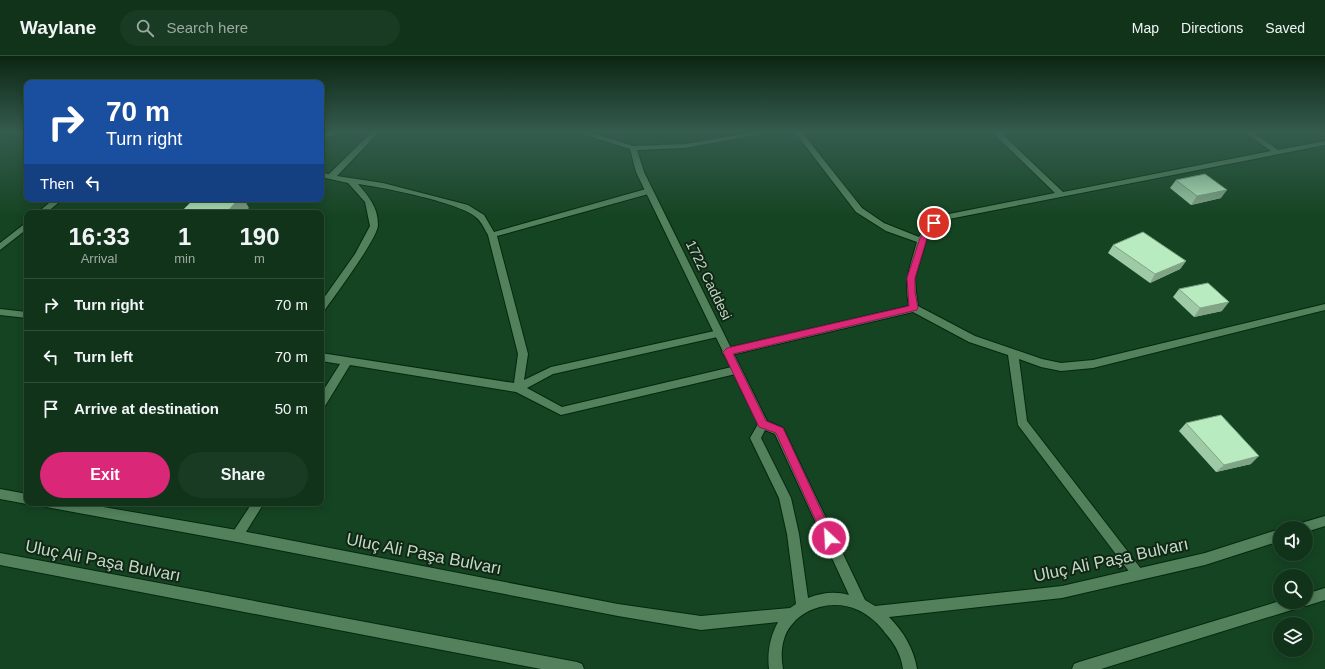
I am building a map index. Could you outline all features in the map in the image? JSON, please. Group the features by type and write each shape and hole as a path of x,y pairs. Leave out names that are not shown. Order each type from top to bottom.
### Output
{"street":[{"path":"332,176 348,160"},
{"name":"1722 Caddesi","path":"636,160 640,172 649,191 763,424"},
{"path":"819,160 859,210 870,220 895,233 922,241"},
{"path":"1024,160 1062,195"},
{"path":"914,308 911,292 911,278 922,241 934,223 947,217 1239,160"},
{"path":"324,175 351,181 383,184 466,207 481,217 492,235 522,354 518,388"},
{"path":"324,305 359,254 374,226 369,202 351,181"},
{"path":"492,235 649,191"},
{"path":"45,210 55,202"},
{"path":"0,247 24,227"},
{"path":"727,352 914,308 972,339 1041,363 1061,367 1093,364 1325,307"},
{"path":"0,312 24,316"},
{"path":"518,388 551,371 719,334"},
{"path":"1013,353 1022,422 1138,574"},
{"path":"324,358 518,388 560,411 736,370"},
{"path":"324,399 348,362"},
{"path":"803,606 793,534 785,498 755,438 763,424 779,430 860,604"},
{"path":"0,494 24,498"},
{"name":"Uluç Ali Paşa Bulvarı","path":"67,506 237,536 618,610 701,624 791,614"},
{"path":"237,536 256,506"},
{"path":"1313,525 1325,521"},
{"name":"Uluç Ali Paşa Bulvarı","path":"874,612 1062,592 1205,559 1273,537"},
{"name":"Uluç Ali Paşa Bulvarı","path":"0,559 577,669"},
{"path":"1313,598 1325,594"},
{"name":"Uluç Ali Paşa Bulvarı","path":"776,669 775,648 780,630 791,614 816,600 830,598 860,604 874,612 890,627 902,645 910,669"},
{"path":"1079,669 1275,609"}],"building":[{"path":"1205,174 1227,190 1197,196 1176,180"},
{"path":"191,202 236,202 229,210 183,210"},
{"path":"1143,232 1186,261 1155,274 1113,245"},
{"path":"1208,283 1229,302 1200,308 1179,289"},
{"path":"1221,415 1259,456 1224,465 1186,423"}],"route":[{"path":"829,538 779,430 763,424 727,352 914,308 911,292 911,278 924,238 934,223"}]}
